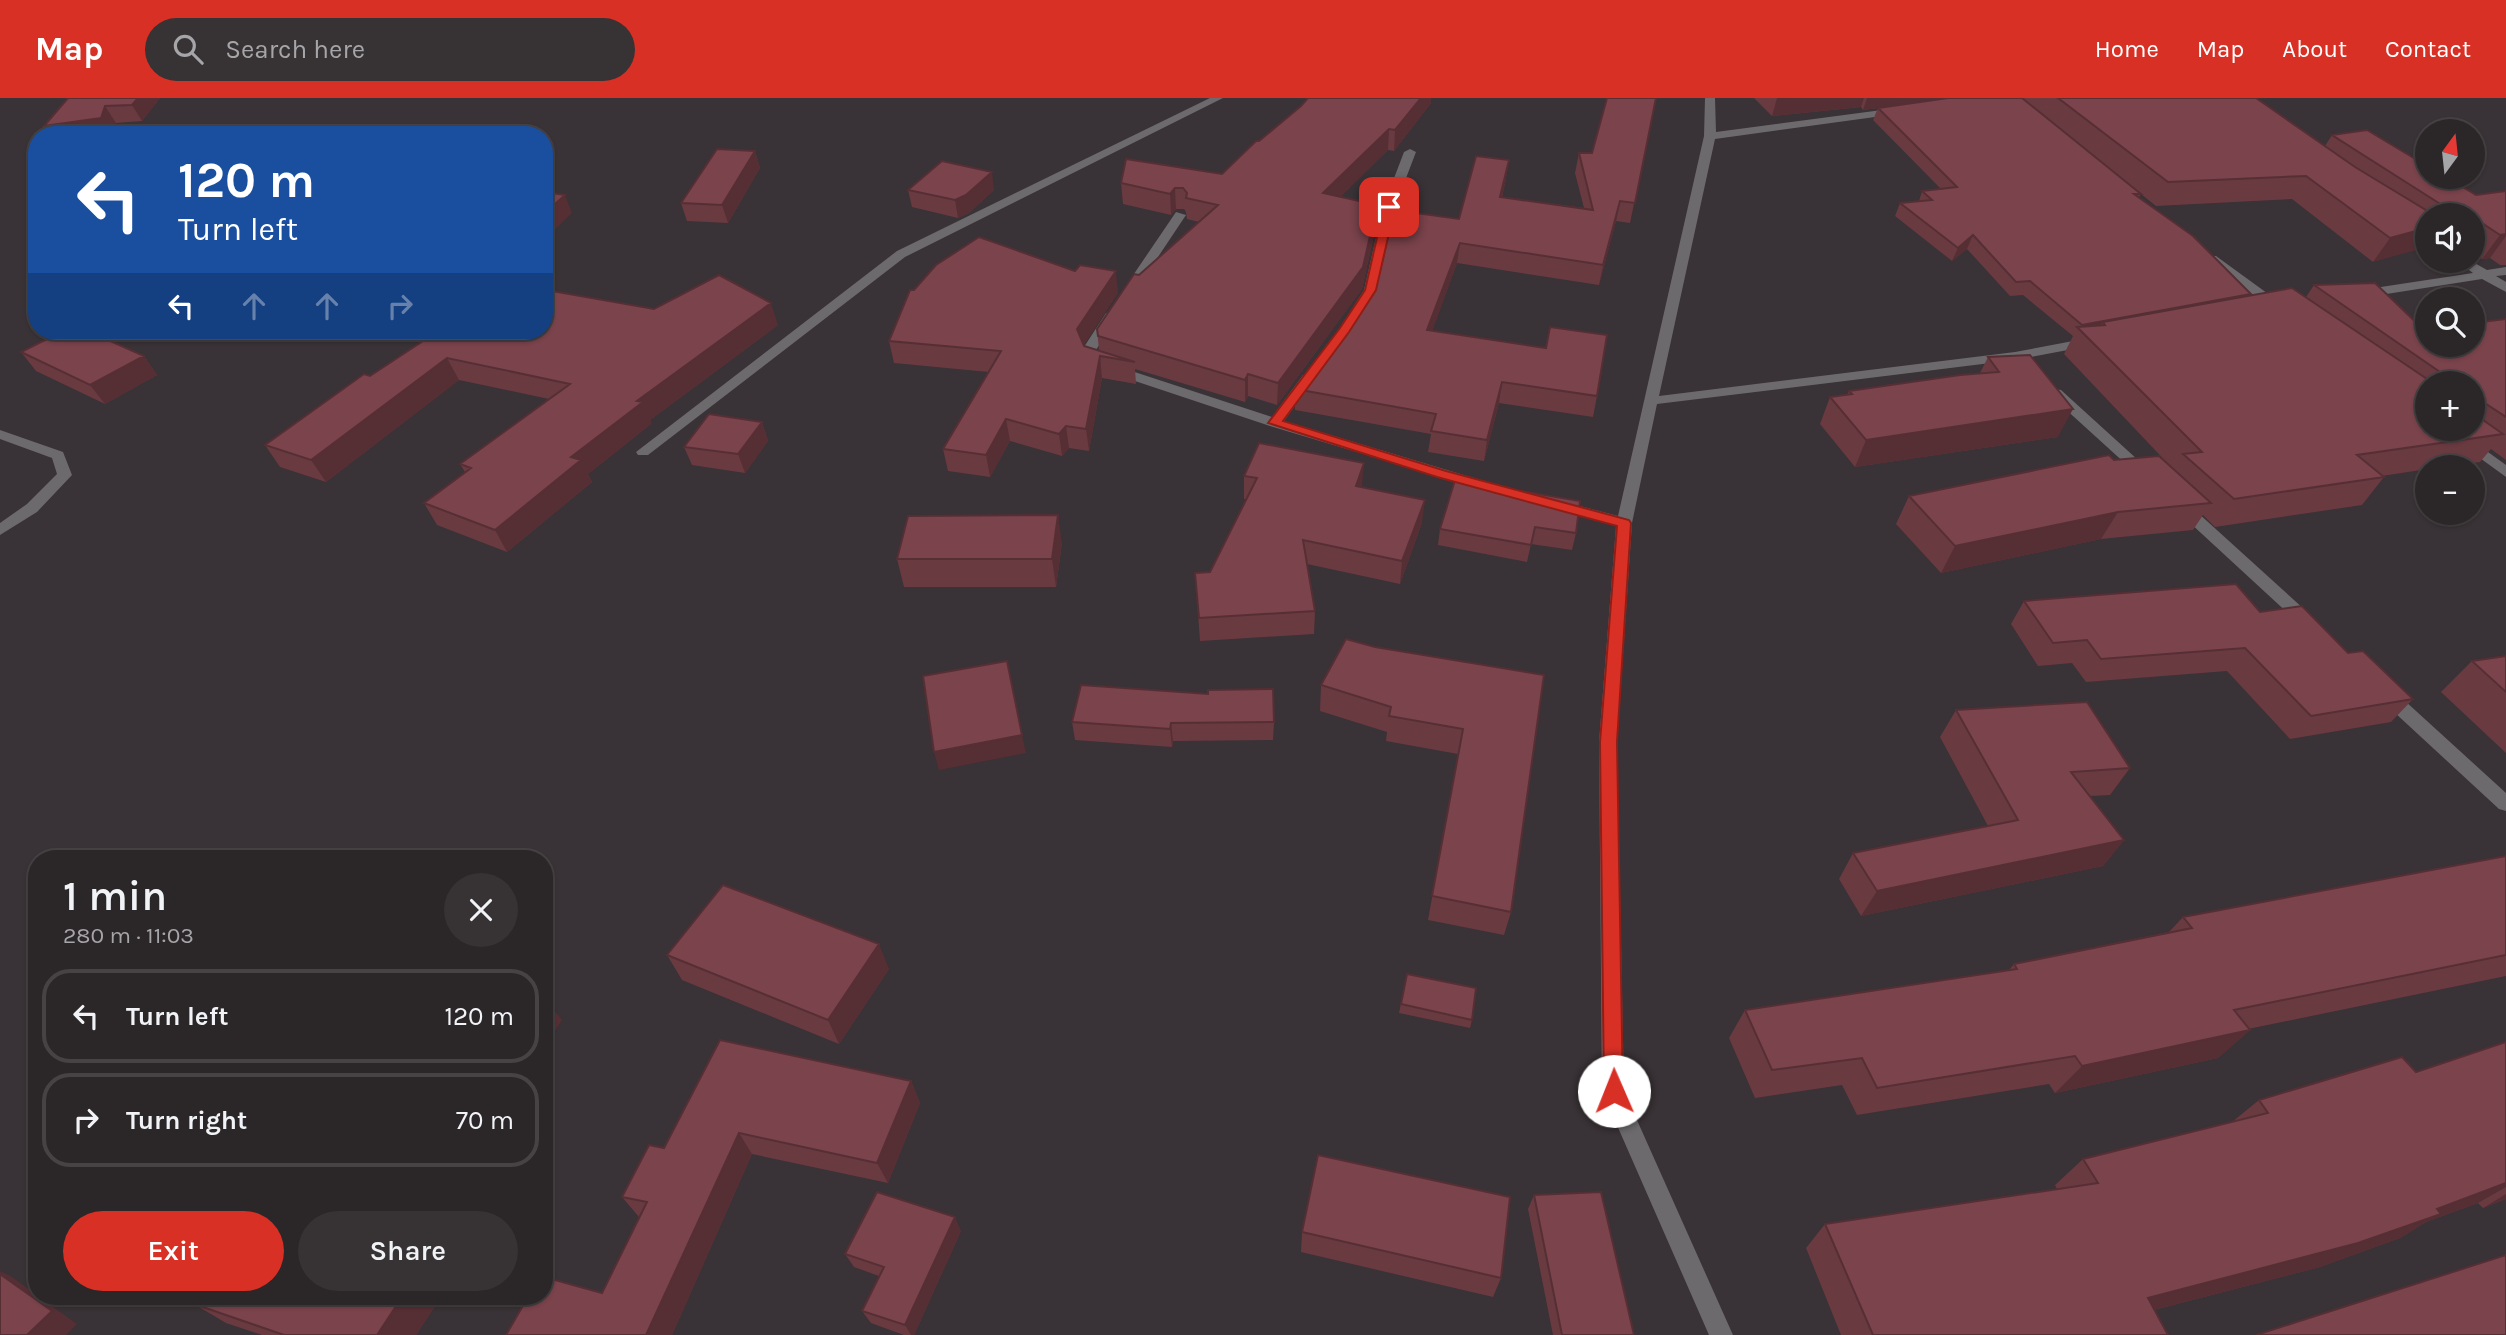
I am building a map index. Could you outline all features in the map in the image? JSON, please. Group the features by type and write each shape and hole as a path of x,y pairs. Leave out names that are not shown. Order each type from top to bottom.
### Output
{"street":[{"path":"643,452 901,254 1218,98"},
{"path":"1710,98 1710,136 1624,523 1608,742 1614,1091 1721,1335"},
{"path":"1710,136 1913,109"},
{"path":"1352,319 1370,290 1389,207 1410,152"},
{"path":"1180,215 1089,350 1092,362 1275,423 1507,492"},
{"path":"2199,249 2287,309 2252,312"},
{"path":"2347,297 2506,271"},
{"path":"2482,273 2506,288"},
{"path":"1650,401 2015,356 2107,339"},
{"path":"2015,356 2319,632"},
{"path":"1275,423 1314,371"},
{"path":"0,434 58,455 65,475 32,508 0,530"},
{"path":"2463,441 2506,472"},
{"path":"1546,502 1624,523"},
{"path":"2378,686 2506,804"}],"building":[{"path":"68,98 138,98 132,105 105,106 101,118 44,126"},
{"path":"1308,98 1421,98 1395,130 1389,129 1323,193 1377,205 1363,267 1278,383 1248,374 1245,380 1098,336 1097,329 1134,274 1139,275 1218,205 1186,198 1187,193 1183,188 1175,188 1170,194 1121,183 1126,159 1222,174 1256,141"},
{"path":"1607,98 1656,98 1635,203 1620,201 1603,265 1460,243 1427,330 1546,348 1550,327 1607,335 1597,396 1502,382 1487,440 1431,431 1436,414 1295,389 1353,313 1380,271 1394,210 1459,219 1476,156 1509,160 1500,197 1593,210 1579,153 1592,153"},
{"path":"1948,98 2022,98 2141,194 2134,194 2193,236 2251,294 2082,325 2030,281 2016,282 1973,235 1958,248 1900,203 1932,200 1922,191 1957,187 1878,108"},
{"path":"2058,98 2256,98 2355,167 2415,203 2415,231 2390,238 2306,176 2168,182"},
{"path":"2367,130 2415,159 2415,188 2332,135"},
{"path":"717,149 755,151 722,205 681,203"},
{"path":"942,161 992,172 966,195 955,200 908,190"},
{"path":"2417,189 2466,189 2476,195 2506,191 2506,234 2500,235 2485,225 2485,203 2439,203"},
{"path":"553,193 565,195 553,206"},
{"path":"979,237 1075,271 1080,265 1116,271 1077,329 1084,346 1135,362 1100,356 1086,429 1066,426 1059,434 1006,419 986,455 943,449 1001,351 889,341 910,290 914,290 936,265"},
{"path":"719,275 771,303 637,401 643,402 571,457 581,460 495,530 424,503 471,468 460,464 570,384 447,358 311,460 265,445 364,374 370,376 424,340 553,340 553,291 654,309"},
{"path":"2375,283 2415,321 2415,355 2314,285"},
{"path":"2292,288 2415,371 2415,441 2454,441 2357,455 2384,477 2234,499 2183,454 2202,452 2077,327 2105,325 2103,322"},
{"path":"2506,319 2506,417 2485,403 2485,371 2438,371 2418,357 2485,357 2485,322"},
{"path":"45,340 108,340 144,356 90,385 21,352"},
{"path":"2030,355 2073,409 1866,440 1830,397 1852,394 1849,391 1999,372 1988,357"},
{"path":"709,414 762,422 738,454 684,447"},
{"path":"2485,421 2503,434 2485,437"},
{"path":"1259,443 1364,463 1356,486 1425,500 1402,561 1303,540 1315,611 1199,618 1195,573 1210,572 1257,478 1244,476"},
{"path":"2109,455 2114,460 2159,456 2211,503 2118,512 1955,546 1909,496"},
{"path":"1455,480 1580,501 1576,533 1535,527 1531,545 1440,529"},
{"path":"1058,515 1052,559 897,559 908,516"},
{"path":"2236,584 2260,612 2302,606 2348,653 2363,651 2413,699 2311,716 2245,648 2101,659 2087,640 2053,643 2024,601"},
{"path":"1346,639 1375,647 1544,675 1511,912 1432,896 1463,729 1389,716 1391,707 1321,685"},
{"path":"2506,656 2506,692 2472,661"},
{"path":"1007,661 1022,735 934,752 923,676"},
{"path":"1081,685 1208,694 1208,690 1273,689 1274,722 1171,723 1170,729 1072,722"},
{"path":"2087,702 2130,768 2071,772 2124,840 1877,891 1853,853 2018,820 1956,710"},
{"path":"2506,856 2506,955 2234,1010 2250,1030 2082,1066 2075,1056 1877,1088 1862,1058 1772,1070 1745,1010 2017,969 2014,964 2192,928 2183,917"},
{"path":"723,885 879,944 828,1020 667,955"},
{"path":"1407,974 1476,988 1472,1020 1401,1004"},
{"path":"720,1040 911,1081 877,1163 739,1133 646,1335 506,1335 523,1305 553,1305 553,1279 602,1293 647,1202 622,1197 649,1145 664,1148"},
{"path":"2506,1042 2506,1183 2437,1209 2441,1214 2358,1243 2148,1298 2168,1335 1873,1335 1825,1224 2098,1183 2083,1159 2268,1113 2259,1100 2402,1057 2416,1072"},
{"path":"1318,1155 1510,1197 1501,1278 1302,1232"},
{"path":"877,1192 955,1217 905,1325 862,1311 884,1267 845,1254"},
{"path":"1601,1192 1634,1335 1562,1335 1534,1195"},
{"path":"2506,1255 2506,1335 2256,1335"},
{"path":"0,1274 28,1294 28,1305 44,1305 52,1311 27,1335 0,1335"},
{"path":"197,1305 397,1305 377,1335 284,1335"}],"route":[{"path":"1389,207 1370,290 1345,329 1275,423 1441,474 1624,523 1608,742 1614,1091"}]}
